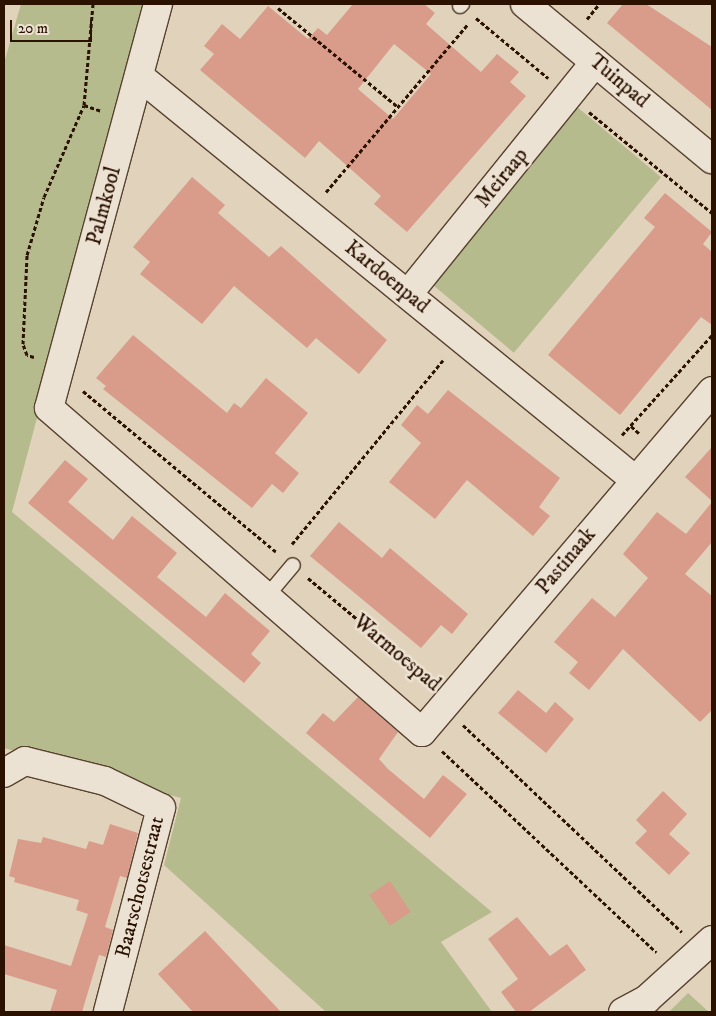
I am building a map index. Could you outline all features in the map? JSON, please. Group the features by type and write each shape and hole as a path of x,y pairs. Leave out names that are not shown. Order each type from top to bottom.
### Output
{"street":[{"name":"Palmkool","path":"49,408 158,4"},
{"name":"Tuinpad","path":"525,4 712,159"},
{"name":"Meiraap","path":"408,294 596,62"},
{"name":"Kardoenpad","path":"139,76 634,479"},
{"name":"Pastinaak","path":"422,732 634,479 712,391"},
{"name":"Warmoespad","path":"49,408 422,732"},
{"name":"Baarschotsestraat","path":"4,773 25,761 106,781 161,808 108,1012"},
{"path":"623,1012 677,974 707,946"}],"lane":[{"path":"267,596 293,566"}],"path":[{"name":"Warmoespad","path":"93,4 84,106 44,197 26,254 23,344 27,354 60,371 451,698 466,713 458,721 707,946"},
{"path":"278,8 398,107"},
{"path":"308,214 474,17"},
{"path":"619,439 712,335"},
{"path":"282,556 461,338"},
{"path":"422,732 677,974"}],"green space":[{"path":"21,4 147,4 12,512 492,912 441,942 492,1012 326,1012 164,865 181,798 4,748 4,63"},
{"path":"576,106 661,177 514,353 429,281"},
{"path":"688,993 709,1012 669,1012"}],"building":[{"path":"353,4 424,4 435,13 426,24 481,72 497,54 519,72 510,82 526,96 407,232 374,204 381,196 319,141 305,158 200,70 214,54 204,46 222,24 240,39 268,6 308,39 318,28 327,35","holes":["394,44 431,74 393,119 358,89"]},
{"path":"623,4 646,4 712,47 712,110 607,23"},
{"path":"192,177 225,205 218,213 269,257 281,246 387,340 359,374 316,338 307,348 234,286 202,324 140,274 150,262 133,247"},
{"path":"665,193 712,232 703,244 712,252 712,325 701,317 620,415 548,355 655,227 644,218"},
{"path":"133,335 227,413 234,403 241,408 266,378 308,413 275,453 299,473 283,493 272,484 252,508 103,389 106,386 96,378"},
{"path":"448,390 560,478 539,507 550,516 533,536 467,480 435,519 389,482 421,443 401,425 417,405 428,414"},
{"path":"712,447 712,501 685,477"},
{"path":"65,460 88,479 68,502 113,540 132,516 177,553 157,577 206,617 225,593 270,631 251,654 261,663 244,683 28,503"},
{"path":"712,502 712,542 685,574 712,596 712,710 700,722 623,649 589,690 569,673 578,662 554,642 592,598 615,617 648,578 623,554 657,512 686,534"},
{"path":"339,522 382,558 390,548 468,614 452,634 441,625 421,648 310,556"},
{"path":"518,690 546,713 555,702 574,719 546,753 498,713"},
{"path":"358,697 398,732 379,759 388,769 424,799 443,775 467,794 430,838 306,733 323,713 334,722"},
{"path":"663,791 687,814 669,834 690,853 669,875 635,843 647,831 636,820"},
{"path":"110,824 138,833 127,878 120,876 105,927 113,930 106,957 99,955 82,1012 50,1012 57,990 4,974 4,945 71,966 88,914 76,910 79,900 14,882 15,878 9,876 18,839 41,843 43,837 86,849 89,841 103,845"},
{"path":"390,881 411,912 390,926 369,895"},
{"path":"517,917 550,956 567,944 586,970 529,1012 516,1012 501,992 518,979 488,939"},
{"path":"205,931 281,1012 193,1012 158,974"}]}
